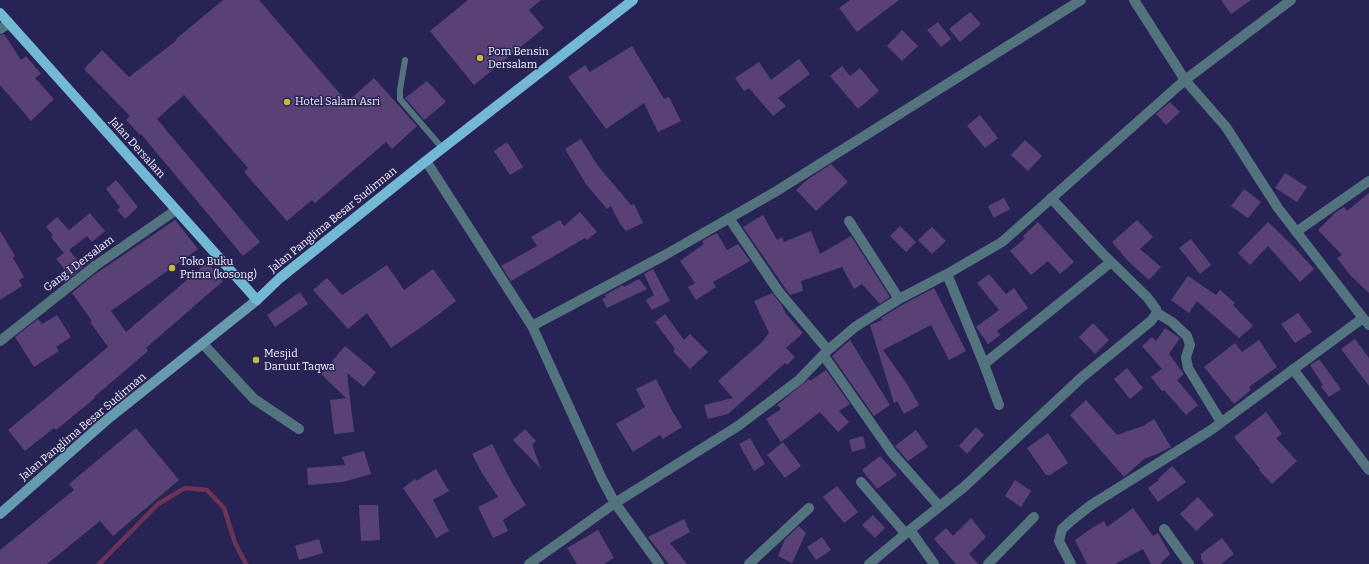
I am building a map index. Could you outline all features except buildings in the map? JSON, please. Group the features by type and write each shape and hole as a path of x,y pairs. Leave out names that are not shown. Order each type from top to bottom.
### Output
{"main road":[{"name":"Jalan Panglima Besar Sudirman","path":"0,514 109,418 203,344 280,278 426,161 633,0"},
{"name":"Jalan Dersalam","path":"0,13 256,300"}],"street":[{"path":"532,326 665,255 775,192 1081,0"},
{"path":"1071,564 1059,541 1062,529 1072,520 1091,505 1220,422 1293,369 1366,321 1278,208 1226,127 1185,80 1134,0"},
{"path":"529,564 615,503 738,426 799,380 855,327 899,299 947,274 1002,242 1185,80 1291,0"},
{"path":"0,29 9,23"},
{"path":"426,161 532,326 602,479 615,503 659,564"},
{"path":"1296,232 1369,180"},
{"path":"1051,198 1111,262 1147,297 1156,309 1157,313 1172,322 1187,336 1190,345 1186,357 1188,368 1220,422"},
{"name":"Gang I Dersalam","path":"0,341 95,266 176,210"},
{"path":"729,218 779,292 826,353 892,453 939,506"},
{"path":"849,220 899,299"},
{"path":"984,364 1111,262"},
{"path":"947,274 999,405"},
{"path":"869,564 964,487 1081,378 1151,321 1157,313"},
{"path":"203,344 254,399 299,429"},
{"path":"1293,369 1369,470"},
{"path":"862,482 908,531 934,564"},
{"path":"749,564 809,508"},
{"path":"988,564 1034,516"},
{"path":"1164,529 1189,564"}],"lane":[{"path":"405,60 400,99 443,149"}],"waterway":[{"path":"99,564 158,504 185,488 207,490 224,508 235,543 246,564"}],"place":[{"name":"Pom Bensin Dersalam","path":"480,58"},
{"name":"Hotel Salam Asri","path":"287,102"},
{"name":"Toko Buku Prima (kosong)","path":"172,268"},
{"name":"Mesjid Daruut Taqwa","path":"256,360"}]}
